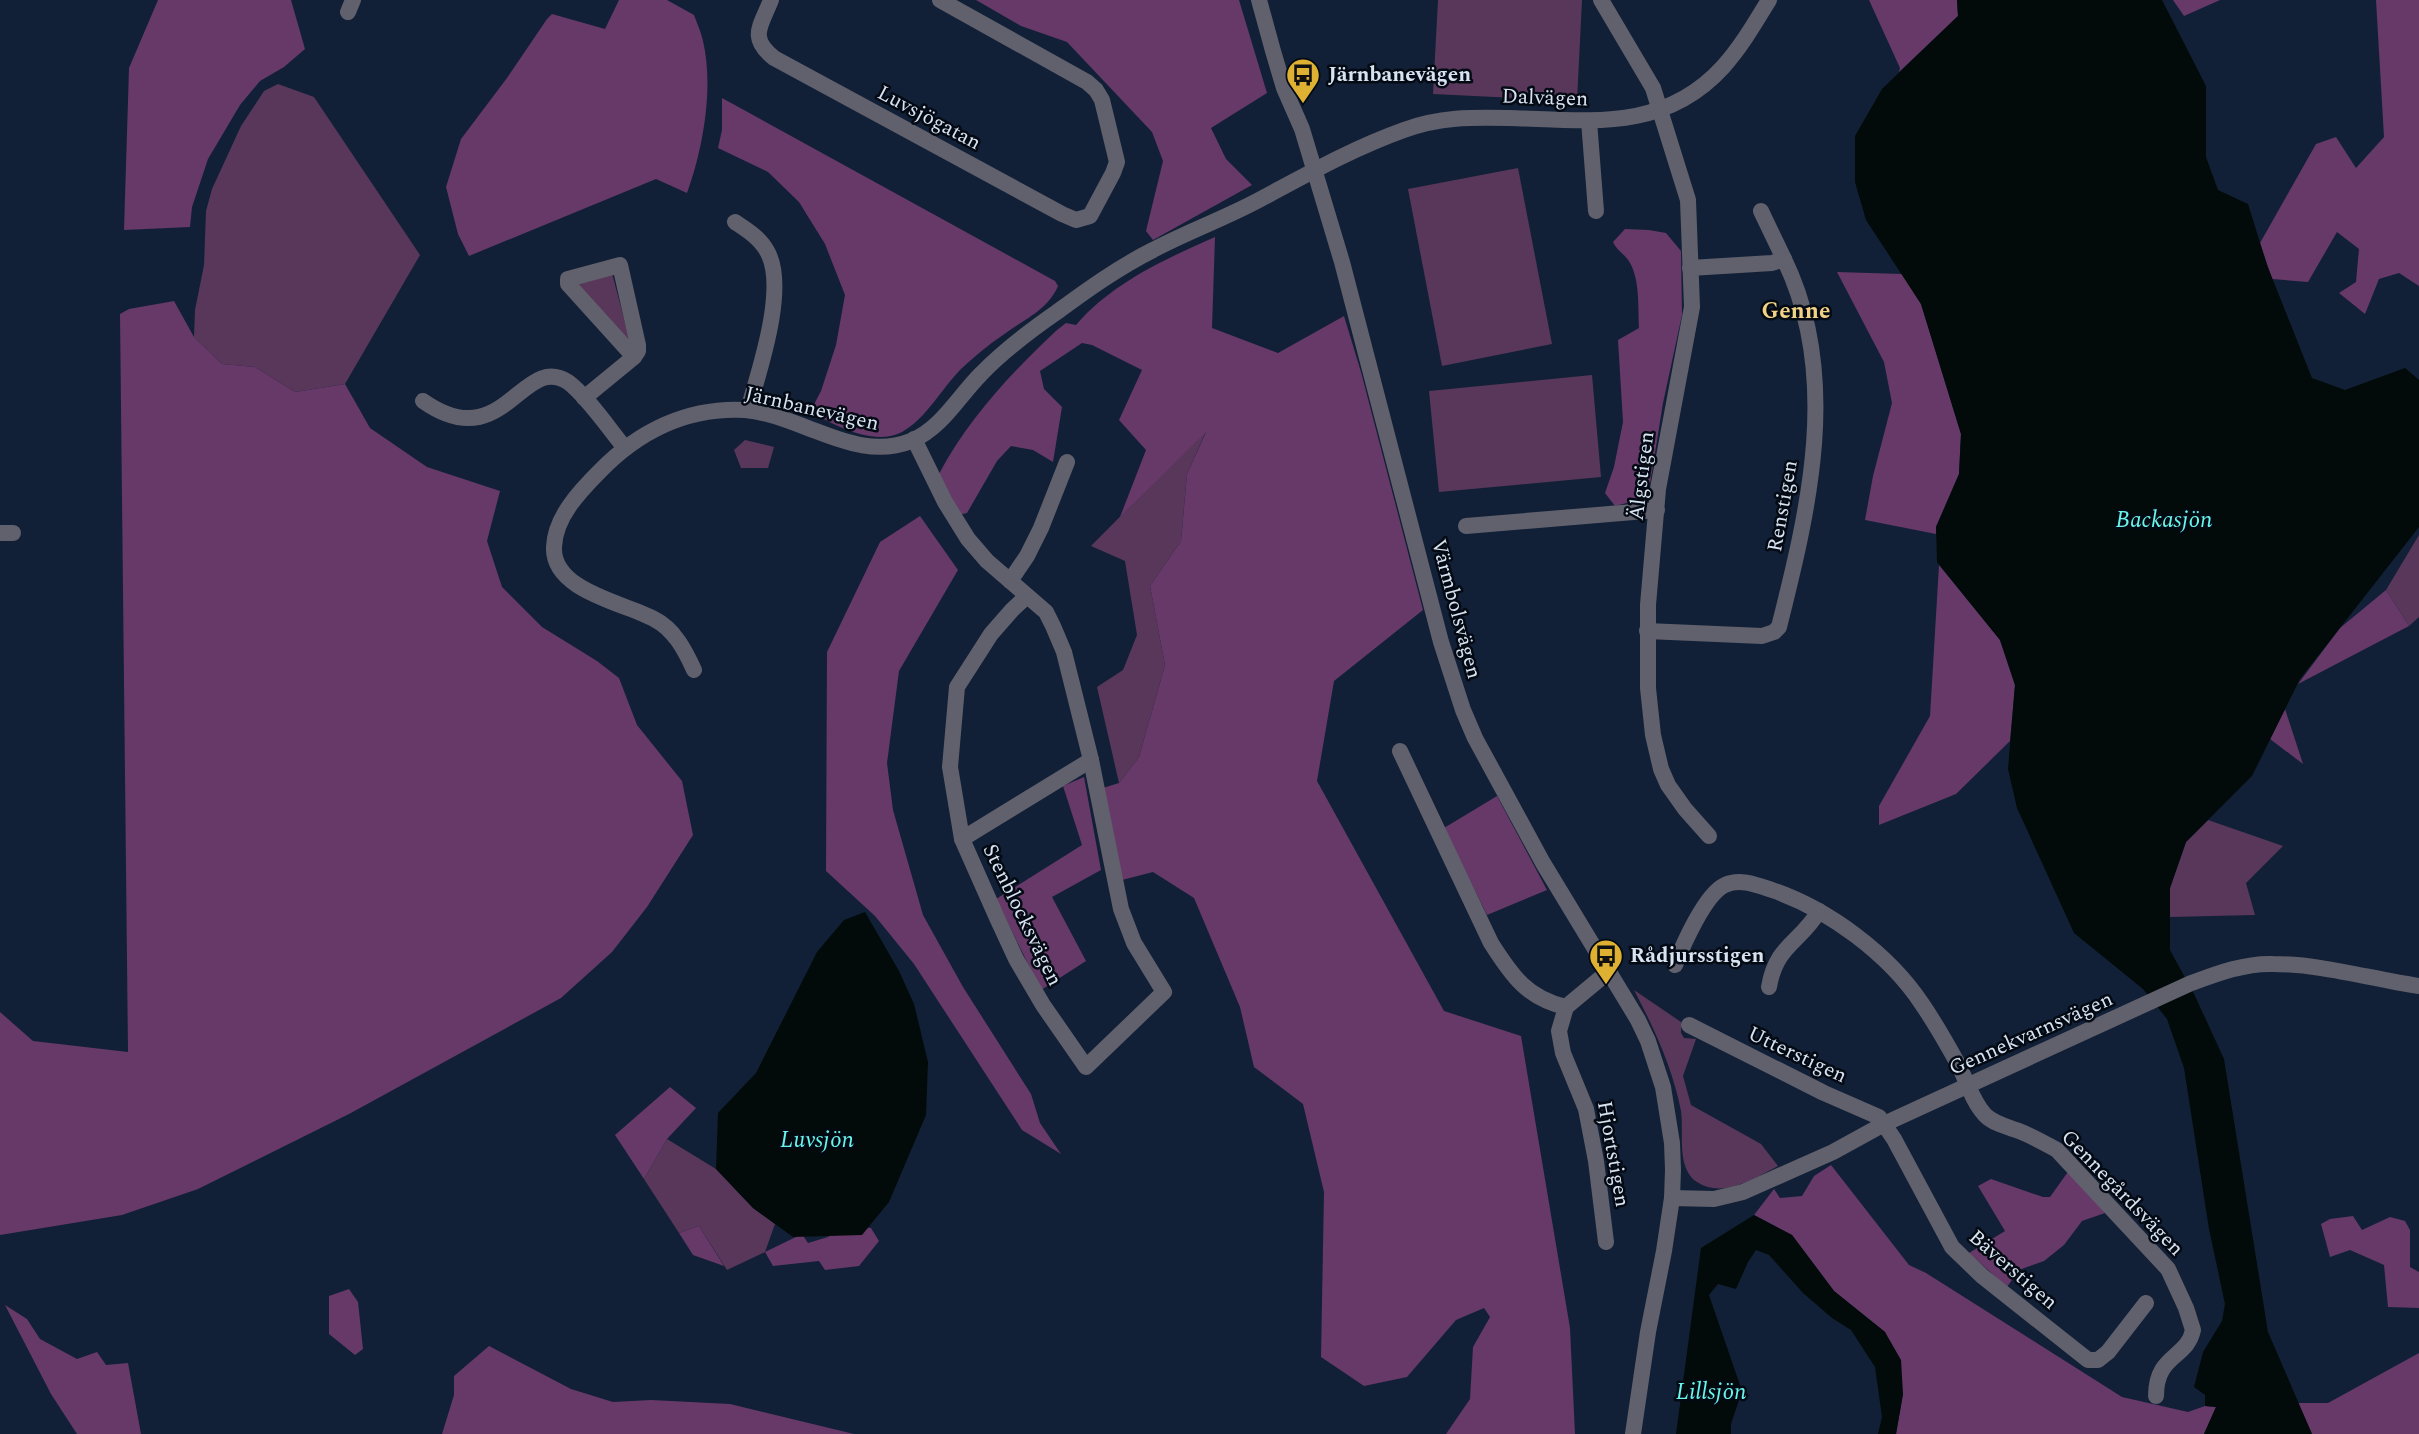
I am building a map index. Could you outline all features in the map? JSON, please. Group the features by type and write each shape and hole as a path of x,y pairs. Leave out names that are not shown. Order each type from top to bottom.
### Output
{"street":[{"name":"Luvsjögatan","path":"771,0 758,40 774,58 1062,214 1076,220 1086,218 1096,207 1116,162 1108,123 1096,90 1087,82 940,0"},
{"name":"Värmbolsvägen","path":"1259,0 1284,88 1301,129 1350,288 1441,642 1462,710 1536,851 1638,1020 1663,1087 1672,1143 1672,1198 1633,1434"},
{"path":"1601,0 1648,79 1658,110"},
{"name":"Dalvägen","path":"1314,169 1338,156 1404,130 1444,118 1617,121 1658,110 1691,94 1720,70 1769,0"},
{"name":"Älgstigen","path":"1658,110 1688,200 1692,307 1669,425 1657,510 1647,631 1648,688 1656,753 1668,785 1709,836"},
{"path":"1589,121 1596,211"},
{"name":"Järnbanevägen","path":"694,670 678,640 656,619 598,597 566,575 556,561 554,547 564,514 588,483 625,448 647,433 699,412 748,410 869,447 895,446 914,439 941,420 984,370 1003,354 1056,312 1112,274 1155,248 1256,201 1314,169"},
{"name":"Renstigen","path":"1647,631 1762,636 1779,627 1806,511 1817,414 1814,368 1801,300 1761,211"},
{"path":"735,222 762,243 774,264 776,279 768,331 748,410"},
{"path":"1690,268 1772,263 1784,259"},
{"path":"584,398 634,357 638,345 620,265 568,279 568,284 634,357"},
{"path":"423,401 437,411 460,418 479,419 491,415 530,384 546,377 558,377 584,398 625,448"},
{"name":"Stenblocksvägen","path":"914,439 945,502 968,540 987,561 1046,612 1058,636 1091,760 1121,909 1134,943 1164,992 1086,1067 1043,1005 1016,959 962,839 950,767 957,687 991,634 1027,596"},
{"path":"1010,581 1041,528 1067,462"},
{"path":"1466,526 1657,510"},
{"path":"1400,751 1491,943 1506,967 1522,984 1540,999 1566,1007 1608,972"},
{"path":"962,839 1091,760"},
{"path":"1675,965 1682,947 1710,900 1722,886 1730,883 1754,884 1792,897 1862,939 1921,1002 1968,1086"},
{"path":"1769,987 1777,959 1819,911"},
{"name":"Gennekvarnsvägen","path":"1672,1198 1714,1199 1743,1192 2189,984 2229,969 2273,963 2419,986"},
{"name":"Hjortstigen","path":"1566,1007 1559,1041 1586,1109 1596,1161 1606,1242"},
{"name":"Utterstigen","path":"1689,1025 1824,1093 1874,1113 1884,1124"},
{"name":"Gennegårdsvägen","path":"1968,1086 1987,1118 2057,1150 2168,1269 2193,1330 2187,1344 2162,1369 2156,1381 2157,1396"},
{"name":"Bäverstigen","path":"1884,1124 1952,1247 1982,1276 2088,1360 2098,1360 2108,1352 2146,1303"}],"shaded area":[{"path":"158,0 291,0 305,49 284,67 260,81 240,105 208,159 192,207 190,227 124,230 129,68"},
{"path":"619,0 667,0 694,15 700,31 706,59 707,98 698,157 687,193 656,179 469,256 458,234 446,187 461,139 552,14 605,29"},
{"path":"976,0 1239,0 1267,93 1211,128 1226,159 1252,185 1153,240 1146,231 1163,161 1152,132 1067,42 1021,26"},
{"path":"1438,0 1582,0 1577,101 1433,94"},
{"path":"1869,0 1957,0 1958,16 1899,72 1900,68"},
{"path":"2173,0 2220,0 2184,16"},
{"path":"2376,0 2419,0 2419,286 2399,273 2379,279 2365,314 2339,293 2356,282 2359,249 2337,232 2308,282 2272,279 2260,243 2316,144 2336,137 2356,168 2384,137"},
{"path":"278,84 314,97 420,255 345,384 295,392 255,367 222,364 194,337 195,310 204,265 206,211 212,189 241,126 264,91"},
{"path":"722,98 1055,281 1058,286 1054,294 1034,314 966,365 919,419 902,432 891,436 867,436 810,412 821,391 836,345 845,295 825,244 799,202 768,172 718,148 722,130"},
{"path":"1518,168 1552,344 1442,366 1408,189"},
{"path":"1625,229 1666,233 1681,251 1682,315 1663,403 1650,484 1642,499 1615,506 1605,493 1614,467 1623,422 1618,340 1639,328 1638,295 1633,270 1613,242"},
{"path":"1215,237 1212,328 1278,353 1344,316 1361,372 1423,610 1334,681 1317,781 1444,1011 1521,1036 1570,1328 1575,1434 1446,1434 1470,1399 1473,1347 1490,1317 1484,1308 1456,1320 1407,1377 1364,1386 1321,1357 1324,1192 1303,1104 1254,1067 1240,1007 1194,898 1153,872 1122,880 1103,788 1119,783 1139,757 1165,665 1150,586 1181,541 1187,474 1206,432 1120,517 1146,450 1119,420 1142,370 1092,345 1082,343 1040,371 1044,389 1062,407 1053,462 1033,450 1011,446 997,461 967,513 959,515 939,474 977,415 1057,330 1066,323 1076,325 1090,310 1123,284 1177,254"},
{"path":"1837,272 1902,274 1921,304 1961,434 1959,474 1936,527 1936,534 1865,520 1892,403 1884,362"},
{"path":"612,273 630,342 578,286 580,281"},
{"path":"174,301 194,337 222,364 255,367 295,392 345,384 370,428 427,467 500,491 487,541 502,587 542,627 619,678 637,725 682,781 693,835 647,907 612,952 561,998 349,1114 198,1189 122,1215 0,1235 0,1012 33,1041 128,1052 120,314 129,309"},
{"path":"1592,375 1601,477 1439,492 1429,391"},
{"path":"1207,429 1187,474 1181,541 1150,586 1165,665 1139,757 1119,783 1097,687 1123,670 1137,635 1125,561 1091,546"},
{"path":"745,440 774,447 768,468 741,468 734,450"},
{"path":"920,516 958,570 899,671 887,763 893,810 923,915 963,987 1031,1094 1040,1123 1061,1154 1022,1130 914,964 875,916 826,871 827,652 880,542"},
{"path":"2419,535 2419,617 2409,626 2386,590"},
{"path":"1939,565 2000,640 2015,685 2010,741 1956,794 1879,825 1879,806 1930,716"},
{"path":"2386,590 2409,626 2298,684 2340,628"},
{"path":"2285,709 2303,764 2270,739"},
{"path":"1084,777 1101,870 1052,897 1086,961 1041,990 996,899 1082,845 1063,786"},
{"path":"1497,796 1547,890 1487,915 1444,828"},
{"path":"2208,820 2283,846 2246,883 2255,915 2170,917 2170,888 2186,842"},
{"path":"1634,990 1681,1022 1684,1038 1696,1039 1683,1076 1691,1105 1761,1144 1778,1166 1728,1188 1707,1187 1690,1176 1682,1150 1681,1111 1673,1080 1656,1034"},
{"path":"670,1087 696,1108 667,1139 644,1179 615,1135"},
{"path":"667,1139 716,1169 753,1208 775,1224 765,1252 727,1270 699,1226 679,1233 644,1179"},
{"path":"1831,1165 1909,1265 1926,1273 2122,1397 2188,1412 2205,1406 2216,1407 2204,1434 1896,1434 1903,1394 1885,1332 1834,1291 1792,1235 1754,1215 1774,1189 1780,1198 1802,1196 1814,1176"},
{"path":"2070,1169 2105,1213 2082,1221 2064,1245 2044,1261 2019,1270 2007,1287 1969,1253 2005,1231 1978,1186 1991,1179 2050,1197"},
{"path":"2353,1216 2362,1230 2390,1217 2405,1221 2410,1230 2410,1267 2419,1272 2419,1308 2388,1307 2384,1265 2350,1250 2330,1257 2321,1224 2330,1219"},
{"path":"845,1225 871,1228 879,1241 859,1266 825,1270 819,1261 773,1266 765,1252 802,1234 808,1243 828,1237"},
{"path":"699,1226 724,1266 693,1255 679,1233"},
{"path":"349,1289 358,1302 363,1349 355,1355 329,1334 329,1296"},
{"path":"5,1305 27,1319 40,1339 77,1359 97,1352 106,1365 128,1363 141,1434 77,1434 51,1394"},
{"path":"489,1346 571,1389 613,1402 651,1400 730,1404 854,1434 442,1434 454,1395 454,1376"},
{"path":"2419,1353 2419,1434 2312,1434 2298,1403 2328,1403"}],"water":[{"name":"Backasjön","path":"1957,0 2162,0 2206,86 2206,157 2218,190 2248,204 2267,265 2312,378 2345,390 2405,368 2419,380 2419,527 2300,679 2252,776 2186,842 2170,888 2170,950 2224,1059 2268,1332 2312,1434 2204,1434 2216,1407 2205,1406 2205,1395 2194,1387 2203,1352 2222,1321 2225,1304 2209,1229 2184,1068 2167,1019 2143,989 2074,933 2017,808 2008,769 2015,685 2000,640 1937,562 1936,527 1959,474 1961,434 1921,304 1866,220 1855,182 1855,136 1882,89 1958,16"},
{"name":"Luvsjön","path":"865,912 899,971 914,1004 928,1062 926,1115 889,1202 862,1235 793,1237 753,1208 716,1169 718,1113 756,1073 817,952 844,920"},
{"name":"Lillsjön","path":"1754,1215 1792,1235 1834,1291 1885,1332 1901,1360 1903,1394 1896,1434 1878,1434 1882,1417 1875,1367 1851,1330 1803,1293 1769,1255 1756,1250 1736,1289 1718,1284 1709,1295 1742,1391 1731,1424 1731,1434 1676,1434 1701,1248"}],"place":[{"name":"Järnbanevägen","path":"1303,105"},
{"name":"Rådjursstigen","path":"1606,986"}],"district":[{"name":"Genne","path":"1796,311"}]}
